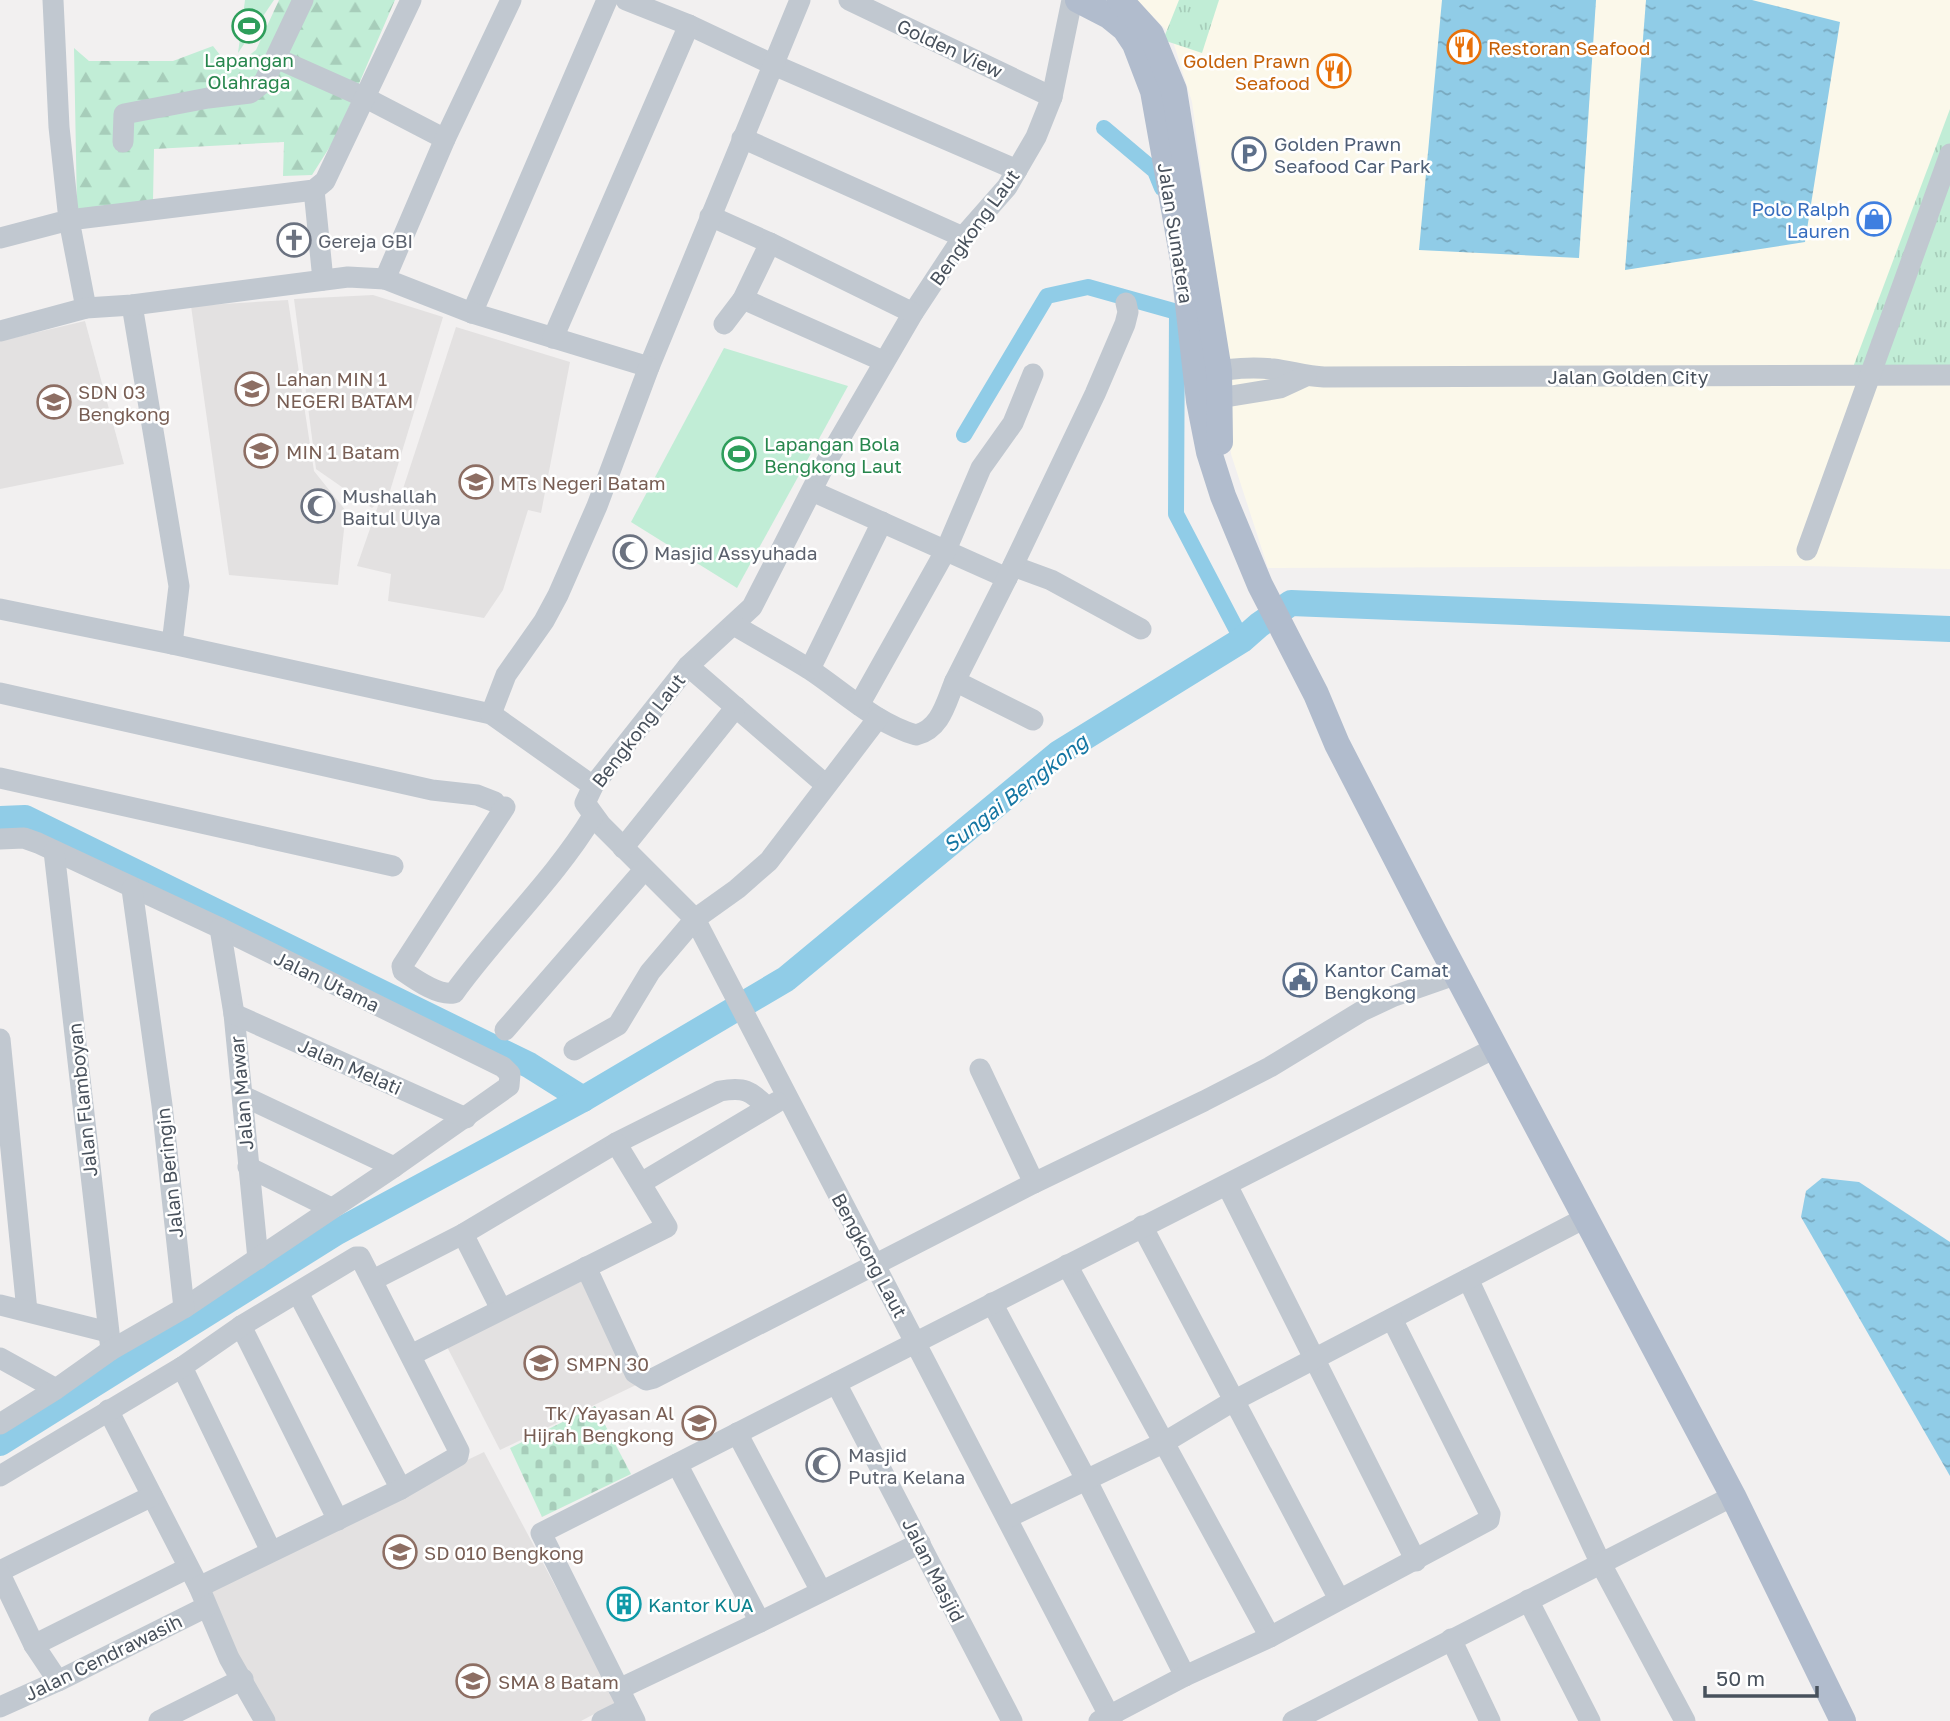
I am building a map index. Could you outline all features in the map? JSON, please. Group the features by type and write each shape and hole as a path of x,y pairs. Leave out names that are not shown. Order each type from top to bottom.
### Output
{"main road":[{"name":"Jalan Sumatera","path":"1078,0 1108,16 1125,29 1135,44 1153,91 1208,386"},
{"name":"Jalan Sumatera","path":"1120,0 1151,34 1174,90 1223,496 1260,585 1316,694 1337,744 1495,1048 1734,1496 1843,1721"}],"street":[{"path":"53,0 59,127 69,220 86,308"},
{"path":"123,142 124,114 250,93 264,82 303,0"},
{"path":"0,238 69,220 314,190 326,180 411,0"},
{"path":"385,279 445,139 511,0"},
{"path":"472,313 607,0"},
{"path":"626,0 690,25 774,65 1017,170"},
{"path":"491,713 506,675 544,621 558,595 597,506 709,216 800,0"},
{"name":"Golden View","path":"849,0 1052,97"},
{"name":"Bengkong Laut","path":"1072,0 1052,97 1036,137 1007,187 963,237 883,361 752,607 688,666 593,786 585,803 593,816 644,870 695,919 1007,1518 1106,1719"},
{"path":"553,338 690,25"},
{"path":"276,58 366,98 445,139"},
{"path":"742,138 963,237"},
{"path":"1807,550 1950,154"},
{"path":"314,190 323,280"},
{"path":"709,216 913,313"},
{"path":"724,324 743,299 769,243"},
{"path":"0,331 86,308 132,305 348,277 385,279 472,313 649,367"},
{"path":"743,299 883,361"},
{"path":"734,625 810,669 878,718 902,731 916,735 933,728 1095,394 1125,324 1128,312 1126,303"},
{"path":"132,305 179,586 172,644"},
{"name":"Jalan Golden City","path":"1208,386 1272,369 1306,376 1950,375"},
{"path":"859,705 946,550 981,468 1013,423 1033,374"},
{"path":"812,491 946,550 1010,572 1051,580 1141,629"},
{"path":"810,669 882,523"},
{"path":"0,609 491,713 593,786"},
{"path":"688,666 827,785"},
{"path":"955,681 1033,720"},
{"path":"0,693 445,793 477,795 500,804 402,965 403,971 442,993 454,993 473,966 575,846 593,816"},
{"path":"624,848 736,707"},
{"path":"574,1050 618,1025 650,972 695,919 769,861 878,718"},
{"path":"0,778 393,866"},
{"name":"Jalan Utama","path":"0,839 24,838 54,850 503,1067 510,1074 509,1086 466,1118 184,1308"},
{"name":"Jalan Flamboyan","path":"54,850 110,1341"},
{"path":"505,1030 644,870"},
{"name":"Jalan Beringin","path":"132,889 162,1105 184,1308"},
{"name":"Jalan Mawar","path":"220,929 234,1014 258,1259"},
{"path":"586,1267 635,1373 646,1380 654,1378 1034,1183 1270,1067 1362,1011 1394,996 1457,974"},
{"name":"Jalan Melati","path":"234,1014 466,1118"},
{"path":"0,1039 27,1311"},
{"path":"602,1721 632,1714 541,1533 1495,1048"},
{"path":"980,1069 1034,1183"},
{"path":"373,1280 463,1234 616,1143 720,1091 738,1088 754,1094 767,1107"},
{"path":"243,1096 394,1167"},
{"path":"640,1183 767,1107 788,1098"},
{"path":"0,1476 182,1367 241,1326 356,1257 362,1259 411,1355 667,1227 616,1143"},
{"path":"248,1167 331,1208"},
{"path":"1227,1185 1416,1561"},
{"path":"1007,1518 1165,1442 1235,1400 1587,1217"},
{"path":"1142,1226 1339,1600"},
{"path":"463,1234 501,1309"},
{"path":"1067,1265 1270,1637"},
{"path":"1468,1279 1601,1564 1685,1721"},
{"path":"299,1293 401,1489"},
{"path":"992,1303 1087,1481 1185,1676"},
{"path":"0,1306 27,1311 110,1341"},
{"path":"0,1424 56,1389 110,1341 184,1308"},
{"path":"1106,1719 1185,1676 1270,1637 1487,1522 1490,1517 1392,1319"},
{"path":"241,1326 338,1520"},
{"name":"Jalan Cendrawasih","path":"0,1707 58,1681 203,1597 271,1551 401,1489 456,1458 460,1454 411,1355"},
{"path":"0,1358 56,1389"},
{"path":"182,1367 271,1551"},
{"name":"Jalan Masjid","path":"836,1383 1012,1721"},
{"path":"108,1410 203,1597 229,1658 265,1721"},
{"path":"737,1433 821,1591"},
{"path":"677,1464 760,1622"},
{"path":"58,1681 34,1645 0,1573 152,1496"},
{"path":"1293,1721 1734,1496"},
{"path":"619,1689 920,1543"},
{"path":"34,1645 188,1568"},
{"path":"1528,1600 1590,1721"},
{"path":"1451,1639 1486,1720"},
{"path":"159,1721 243,1679"}],"shaded area":[{"path":"1137,0 1950,0 1950,569 1805,566 1268,568 1231,454 1205,198 1192,102 1171,35"},
{"path":"373,295 443,317 390,491 372,508 316,469 294,299"},
{"name":"Lahan MIN 1 NEGERI BATAM","path":"288,300 314,471 346,511 338,585 229,575 191,306"},
{"name":"SDN 03 Bengkong","path":"85,321 124,464 0,489 0,341"},
{"name":"MTs Negeri Batam","path":"456,327 570,362 541,513 528,510 503,590 484,618 388,601 391,574 357,566 379,503 383,500 399,501"},
{"name":"SMPN 30","path":"585,1280 636,1385 500,1450 444,1341"},
{"path":"484,1452 617,1702 581,1721 272,1721 204,1587"}],"green space":[{"name":"Lapangan Olahraga","path":"245,0 274,0 238,53"},
{"path":"279,0 395,0 336,137 312,175 283,176 284,142 154,149 153,201 77,210 74,48 89,61 173,61 213,46 231,69 256,50"},
{"path":"1179,0 1219,0 1202,53 1163,40"},
{"path":"1950,109 1950,369 1852,370"},
{"name":"Lapangan Bola Bengkong Laut","path":"724,348 848,386 737,588 631,522"},
{"path":"595,1406 631,1474 542,1517 510,1448"}],"water":[{"path":"1442,0 1596,0 1579,258 1419,250"},
{"path":"1646,0 1752,0 1840,22 1805,242 1625,270"},
{"path":"1822,1178 1859,1182 1950,1242 1950,1476 1801,1217 1806,1191"}],"waterway":[{"path":"1104,128 1155,171 1162,188"},
{"path":"964,435 1047,296 1088,287 1177,312 1176,514 1242,640"},
{"name":"Sungai Bengkong","path":"0,1443 337,1232 583,1099 786,979 1059,753 1242,640 1291,603 1950,629"},
{"path":"0,819 25,818 529,1065 583,1099"}],"place":[{"name":"Lapangan Olahraga","path":"249,26"},
{"name":"Restoran Seafood","path":"1464,47"},
{"name":"Golden Prawn Seafood","path":"1334,71"},
{"name":"Golden Prawn Seafood Car Park","path":"1249,154"},
{"name":"Polo Ralph Lauren","path":"1874,219"},
{"name":"Gereja GBI","path":"294,240"},
{"name":"Lahan MIN 1 NEGERI BATAM","path":"252,389"},
{"name":"SDN 03 Bengkong","path":"54,402"},
{"name":"MIN 1 Batam","path":"261,451"},
{"name":"Lapangan Bola Bengkong Laut","path":"739,454"},
{"name":"MTs Negeri Batam","path":"476,482"},
{"name":"Mushallah Baitul Ulya","path":"318,506"},
{"name":"Masjid Assyuhada","path":"630,552"},
{"name":"Kantor Camat Bengkong","path":"1300,980"},
{"name":"SMPN 30","path":"541,1363"},
{"name":"Tk/Yayasan Al Hijrah Bengkong","path":"699,1423"},
{"name":"Masjid Putra Kelana","path":"823,1465"},
{"name":"SD 010 Bengkong","path":"400,1552"},
{"name":"Kantor KUA","path":"624,1604"},
{"name":"SMA 8 Batam","path":"473,1681"}]}
